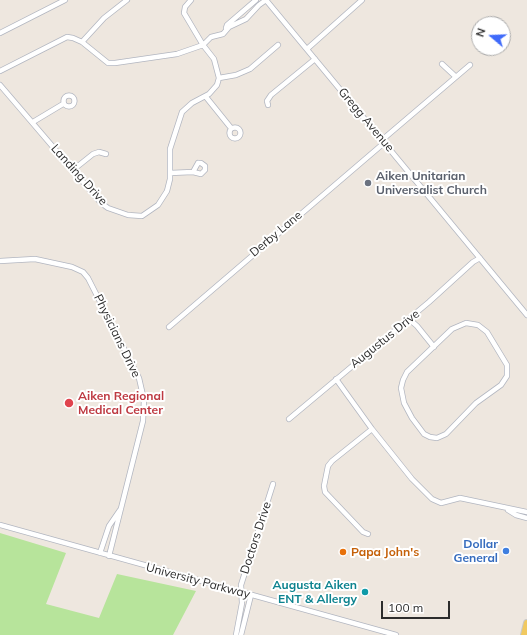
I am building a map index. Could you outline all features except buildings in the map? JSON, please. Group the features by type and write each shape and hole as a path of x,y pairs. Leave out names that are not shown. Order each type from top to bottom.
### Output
{"main road":[{"path":"524,635 527,623"}],"street":[{"path":"0,33 65,0"},
{"path":"82,42 104,18 126,0"},
{"path":"191,0 185,7 184,13 203,45 214,59 219,78 236,75 250,69 278,45"},
{"path":"223,34 227,25 256,0"},
{"path":"0,71 64,38 73,38 82,42 104,62 112,63 169,56 203,45 211,36 223,34 229,27 246,19 258,5 266,0"},
{"name":"Gregg Avenue","path":"266,0 527,315"},
{"path":"307,49 362,0"},
{"path":"268,105 267,101 271,95 315,59"},
{"path":"442,64 456,77"},
{"name":"Derby Lane","path":"169,327 470,65"},
{"name":"Landing Drive","path":"0,84 104,206 128,215 137,216 148,214 161,201 167,191 170,173 170,149 182,112 189,105 206,97 214,88 219,78"},
{"path":"206,97 232,128"},
{"path":"33,122 63,104"},
{"path":"73,170 93,154 99,152 106,154"},
{"path":"170,173 193,172"},
{"name":"Augustus Drive","path":"289,419 409,319 473,262 480,258"},
{"name":"Physicians Drive","path":"0,261 39,260 72,267 83,272 88,278 136,371 143,392 143,421 109,556"},
{"path":"409,319 417,326 434,347"},
{"path":"474,323 487,332 508,369 506,379 502,385 476,402 446,434 437,438 424,434 412,418 404,403 401,388 407,372 434,347 452,329 461,324 474,323"},
{"path":"336,379 372,430 412,479 432,499 441,502 460,498 508,510 527,512"},
{"path":"368,534 363,532 325,492 324,486 328,466 332,461 372,430"},
{"name":"Doctors Drive","path":"236,635 242,593 240,585 273,484"},
{"name":"Physicians Drive","path":"100,553 109,526 121,509"},
{"path":"508,510 516,515 527,518"},
{"name":"University Parkway","path":"0,525 396,635"},
{"path":"241,635 251,595"}],"green space":[{"path":"0,533 66,553 46,604 99,618 117,574 196,591 173,635 0,635"}],"place":[{"name":"Aiken Unitarian Universalist Church","path":"368,183"},
{"name":"Aiken Regional Medical Center","path":"69,403"},
{"name":"Dollar General","path":"506,551"},
{"name":"Papa John's","path":"343,552"},
{"name":"Augusta Aiken ENT & Allergy","path":"365,592"}]}
